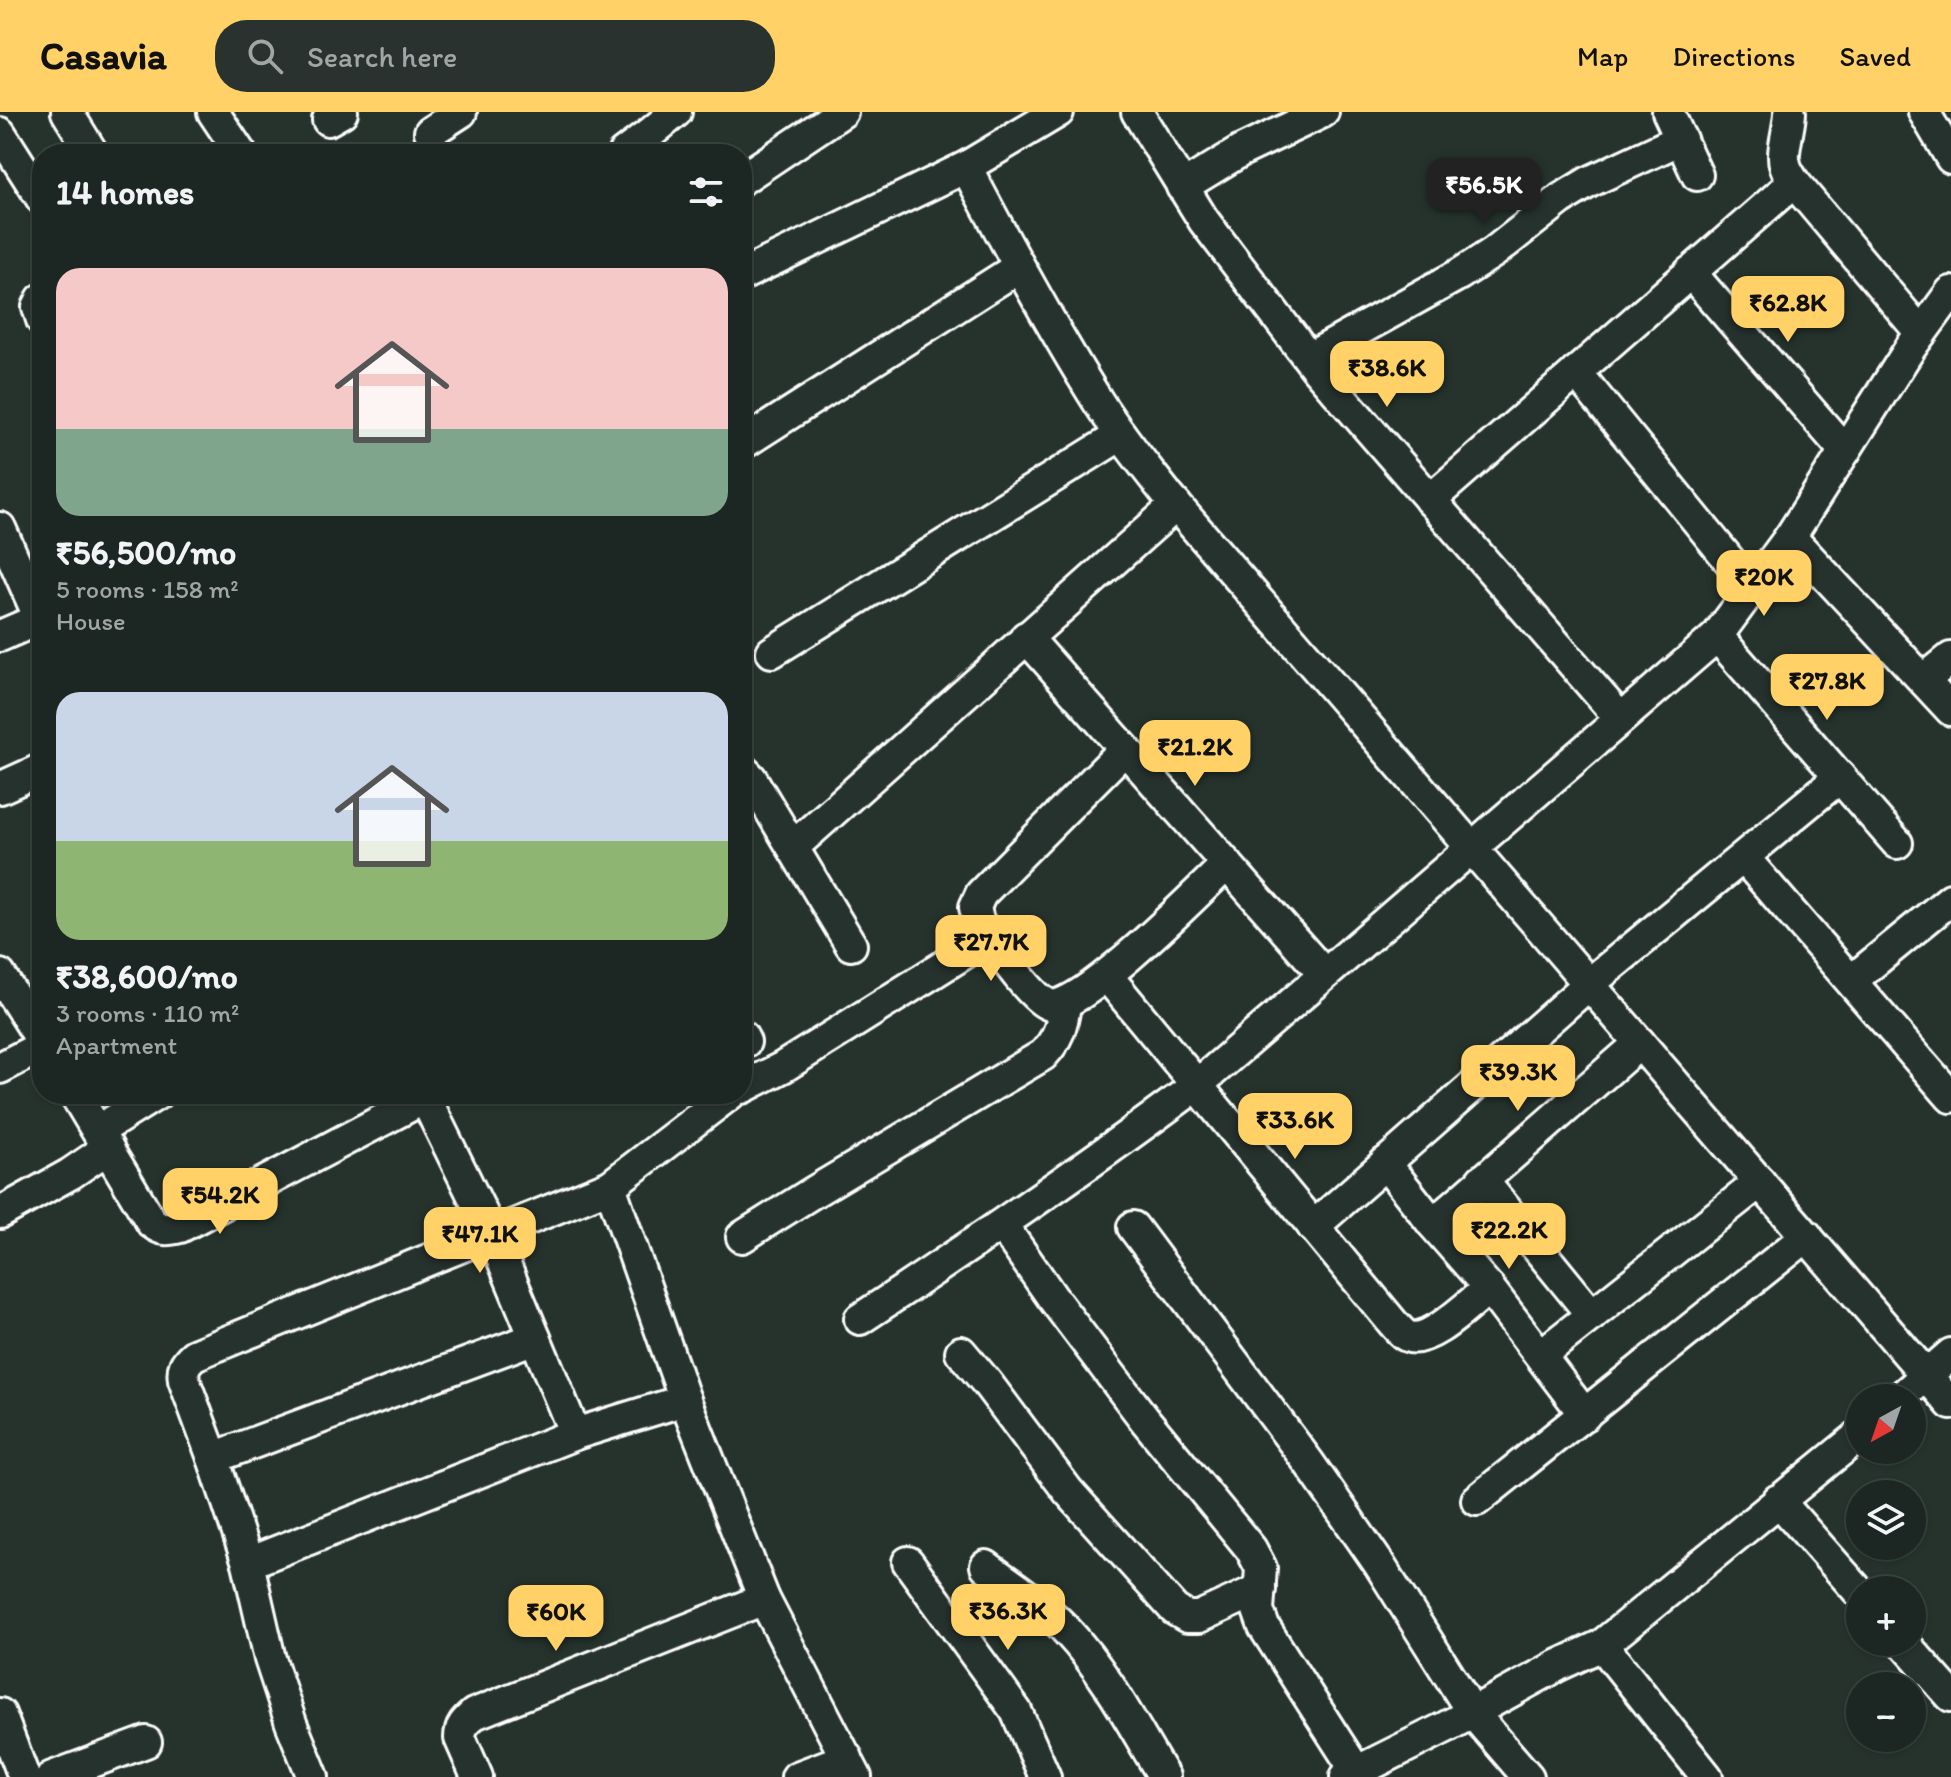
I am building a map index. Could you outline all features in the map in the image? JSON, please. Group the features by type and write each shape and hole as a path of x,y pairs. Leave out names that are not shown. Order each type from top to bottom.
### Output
{"street":[{"path":"67,112 87,144"},
{"path":"213,112 234,144"},
{"path":"430,132 461,112"},
{"path":"636,144 676,112"},
{"path":"752,172 842,112"},
{"path":"752,270 966,167 1058,112"},
{"path":"1137,112 1204,221 1309,358 1620,718"},
{"path":"1182,187 1241,151 1323,112"},
{"path":"1668,112 1697,175"},
{"path":"1790,112 1783,154 1794,182 1921,333"},
{"path":"1924,112 1951,158"},
{"path":"0,133 32,183"},
{"path":"1309,358 1460,274 1494,252 1561,199 1589,182 1681,139"},
{"path":"966,167 1019,267 1099,403 1176,505 1951,1404"},
{"path":"1430,500 1794,182"},
{"path":"752,438 1019,267"},
{"path":"1690,272 1845,451"},
{"path":"860,1319 1002,1225 1197,1085 1717,636 1790,537 1921,333 1951,292"},
{"path":"1576,372 1752,588"},
{"path":"772,652 1121,435"},
{"path":"793,847 1176,505"},
{"path":"0,528 32,598"},
{"path":"1790,537 1951,710"},
{"path":"0,636 32,622"},
{"path":"1717,636 1897,843"},
{"path":"1026,637 1324,974"},
{"path":"1924,680 1951,658"},
{"path":"1125,749 981,894 975,907 978,921 1036,997 1052,1006 1065,1005 1107,976 1227,864"},
{"path":"0,788 32,774"},
{"path":"1313,1227 1589,984 1840,777"},
{"path":"752,780 851,945"},
{"path":"1744,858 1951,1097"},
{"path":"1851,981 1951,899"},
{"path":"752,1083 783,1067 990,937"},
{"path":"0,975 32,1028"},
{"path":"1107,976 1405,1336 1418,1339 1431,1334 1489,1288"},
{"path":"742,1237 1043,1055 1061,1029 1065,1005"},
{"path":"1433,1224 1640,1043"},
{"path":"0,1068 32,1050"},
{"path":"81,1104 152,1223 167,1230 180,1227 413,1104"},
{"path":"0,1213 70,1174 103,1139 145,1104"},
{"path":"432,1104 492,1234 575,1434"},
{"path":"313,1777 270,1659 248,1563 184,1380 186,1362 194,1355 610,1186 717,1104"},
{"path":"1385,1163 1489,1288 1585,1415"},
{"path":"1482,1180 1592,1315"},
{"path":"1541,1355 1760,1182"},
{"path":"610,1186 685,1400 764,1599 852,1768 797,1777"},
{"path":"1002,1225 1145,1420 1251,1549 1261,1568 1258,1610 1264,1627 1354,1775 1602,1645 1846,1446"},
{"path":"1133,1227 1371,1551 1472,1712 1528,1777"},
{"path":"1477,1500 1807,1236"},
{"path":"213,1458 535,1338"},
{"path":"961,1352 1068,1491 1175,1610 1187,1617 1199,1617 1260,1589"},
{"path":"1915,1384 1951,1354"},
{"path":"248,1563 575,1434 685,1400"},
{"path":"1778,1500 1846,1577"},
{"path":"908,1562 1005,1693 1045,1777"},
{"path":"986,1566 1042,1607 1069,1632 1104,1679 1164,1777"},
{"path":"477,1777 460,1738 464,1723 474,1714 764,1599"},
{"path":"1602,1645 1707,1777"},
{"path":"1915,1656 1951,1696"},
{"path":"0,1714 17,1774"},
{"path":"52,1777 146,1742"}]}
